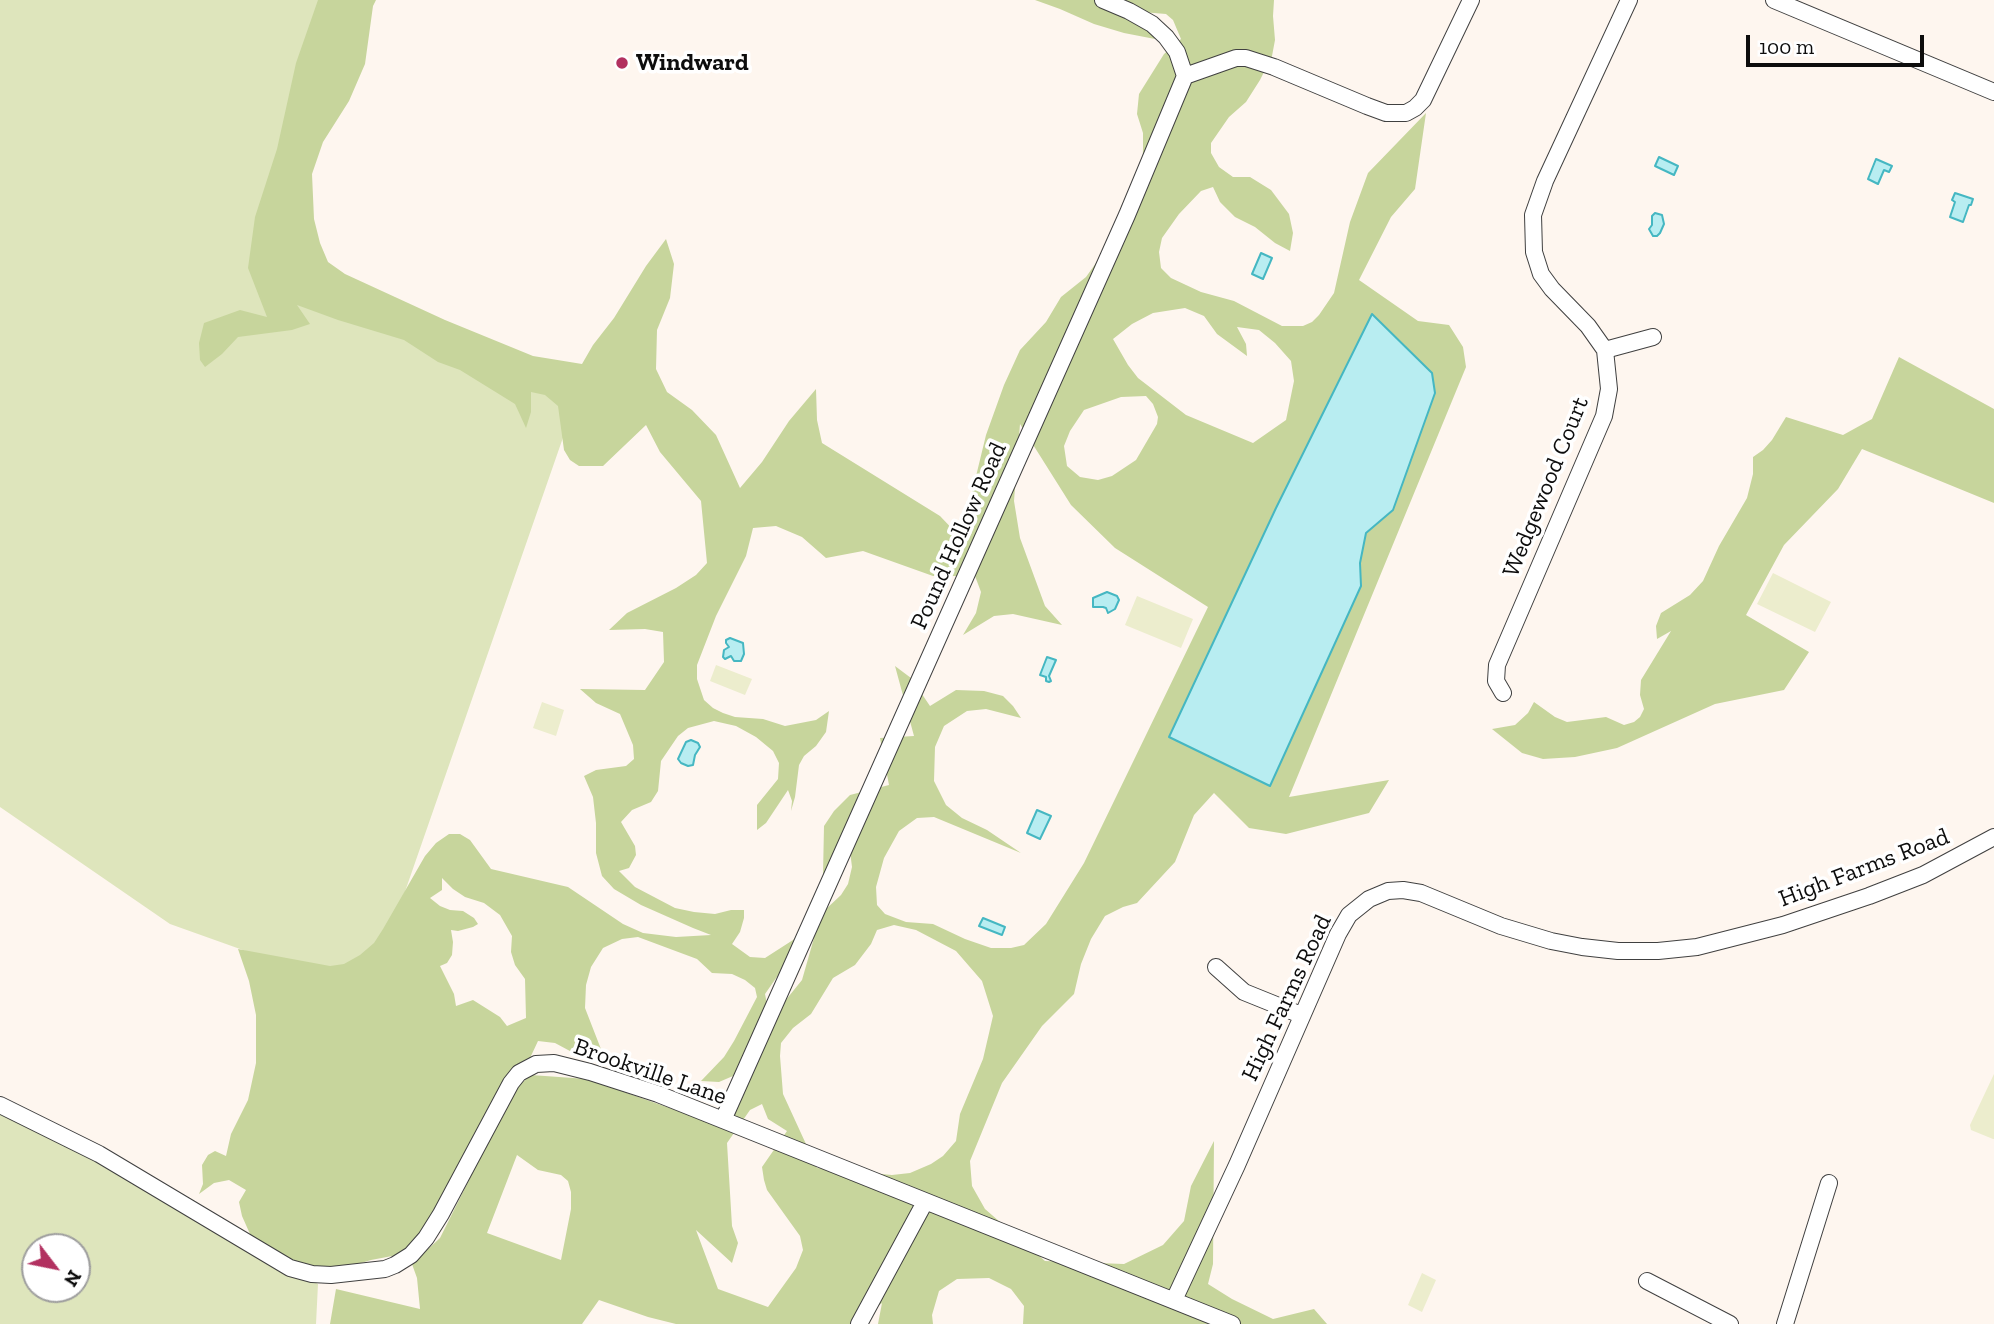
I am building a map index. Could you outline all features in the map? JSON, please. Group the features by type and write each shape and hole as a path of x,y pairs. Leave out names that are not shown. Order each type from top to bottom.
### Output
{"street":[{"path":"1103,0 1152,24 1177,52 1185,76 1236,58 1246,58 1386,113 1406,113 1423,100 1471,0"},
{"path":"1629,0 1545,181 1534,215 1534,252 1541,274 1588,326 1605,350 1653,337"},
{"path":"1777,1 1994,92"},
{"name":"Pound Hollow Road","path":"723,1120 1127,215 1185,76"},
{"name":"Wedgewood Court","path":"1503,693 1496,681 1497,665 1604,416 1609,389 1605,350"},
{"name":"High Farms Road","path":"1174,1300 1338,934 1349,915 1364,902 1388,891 1422,893 1501,926 1551,941 1618,951 1660,951 1715,943 1808,917 1923,875 1994,837"},
{"path":"1216,967 1244,992 1301,1015"},
{"name":"Brookville Lane","path":"0,1105 99,1154 290,1268 331,1275 385,1269 411,1255 441,1214 511,1083 519,1073 536,1064 554,1063 658,1094 1174,1300 1222,1322"},
{"path":"1785,1324 1829,1183"},
{"path":"859,1324 925,1202"},
{"path":"1647,1281 1730,1324"}],"green space":[{"path":"0,0 349,0 271,272 582,383 369,995 170,924 0,807"},
{"path":"318,0 376,0 365,64 349,101 323,142 312,174 314,219 328,262 345,274 445,320 533,356 582,364 666,239 674,264 670,298 657,330 656,369 667,392 692,410 716,435 740,488 816,389 817,420 822,443 940,516 961,538 986,435 1020,350 1046,322 1061,297 1086,277 1142,198 1143,133 1137,114 1139,94 1164,54 1181,39 1173,20 1166,14 1142,12 1155,39 1094,24 1035,0 1274,0 1275,40 1272,56 1246,102 1229,117 1211,143 1211,153 1219,167 1233,177 1250,177 1271,190 1289,214 1293,233 1290,251 1235,217 1220,202 1213,187 1201,191 1179,214 1162,238 1159,252 1161,268 1171,278 1201,292 1234,301 1282,326 1303,326 1312,322 1334,293 1350,222 1368,173 1426,113 1415,189 1391,217 1359,280 1418,321 1449,325 1463,347 1466,367 1289,797 1389,780 1369,813 1286,834 1249,828 1214,793 1194,815 1175,862 1137,903 1105,916 1091,939 1081,964 1074,994 1042,1026 1002,1083 970,1161 972,1186 985,1209 1045,1261 1124,1264 1163,1245 1184,1221 1191,1186 1214,1141 1213,1264 1208,1284 1273,1319 1314,1309 1327,1324 1023,1324 1024,1306 1011,1289 989,1278 957,1279 939,1291 932,1315 933,1324 878,1324 882,1303 855,1324 676,1324 599,1300 582,1324 330,1324 336,1289 420,1309 417,1278 408,1253 335,1271 316,1269 264,1250 250,1234 242,1216 239,1202 246,1190 229,1180 214,1183 199,1194 203,1184 202,1165 208,1155 215,1151 226,1156 231,1134 248,1100 256,1063 256,1015 249,981 238,949 330,966 344,964 374,943 425,856 436,843 449,834 460,834 470,840 491,869 568,887 623,924 643,933 676,937 711,935 641,905 614,889 602,876 596,853 593,797 584,776 596,770 626,766 634,759 633,745 620,714 596,703 580,689 645,690 664,662 663,632 645,629 609,630 627,613 676,588 696,575 707,563 701,501 660,452 646,425 603,466 579,466 570,460 564,450 558,406 545,395 531,392 531,412 526,428 515,404 460,370 438,362 404,340 297,305 310,324 292,330 238,337 205,367 200,360 199,343 204,323 240,310 267,317 248,268 255,217 277,149 296,63","holes":["1185,308 1204,316 1217,334 1247,356 1246,344 1237,327 1259,330 1291,361 1294,381 1286,420 1253,443 1186,415 1138,378 1113,339 1132,324 1153,313","1435,392 1393,510 1366,533 1360,563 1361,586 1270,786 1169,737","1146,396 1153,404 1158,417 1157,424 1136,460 1112,476 1098,480 1080,477 1067,466 1064,446 1084,410 1121,397","1020,424 1071,505 1115,548 1208,607 1084,863 1046,924 1024,945 991,948 933,924 906,922 885,914 877,905 876,887 884,858 899,831 917,818 934,817 1021,853 987,830 962,818 946,805 934,781 935,747 944,726 967,711 986,709 1021,718 1013,706 1003,696 984,691 956,690 930,706 911,678 895,666 914,736 880,738 889,785 850,795 824,826 823,875 850,851 852,867 848,884 841,895 793,940 765,958 750,957 732,944 740,932 744,910 715,914 675,908 635,887 619,871 629,868 636,855 635,846 621,822 632,810 651,802 658,791 661,761 678,736 688,728 714,721 736,726 773,751 779,763 778,779 757,805 757,830 766,823 788,790 792,801 791,811 799,765 826,732 829,711 816,720 785,726 763,719 735,717 713,708 704,700 697,679 697,665 716,616 746,556 753,528 776,526 802,537 826,558 863,551 933,576 975,576 981,592 976,613 963,635 994,616 1013,614 1062,625 1045,606 1020,538 1014,501","442,878 465,897 484,903 500,915 512,936 511,952 515,965 525,979 526,1018 507,1026 500,1017 473,1000 456,1006 454,994 440,966 447,963 452,955 451,930 458,931 478,924 463,911 450,910 430,898 442,890","894,925 916,930 956,951 982,981 993,1016 983,1059 960,1114 956,1141 943,1156 910,1173 892,1175 817,1168 783,1094 781,1043 793,1028 811,1014 833,978 855,965 871,944 877,930","638,937 697,959 712,973 732,974 755,988 757,997 734,1041 724,1057 701,1081 719,1082 733,1076 741,1100 721,1126 587,1079 531,1075 516,1088 538,1041 555,1043 583,1058 606,1062 585,1008 586,985 591,967 603,948 622,939","814,938 802,980 771,1024 765,994 781,971","762,1104 768,1119 787,1131 762,1167 764,1180 767,1190 800,1236 803,1250 796,1268 768,1307 718,1289 696,1230 732,1263 738,1243 732,1226 727,1143 750,1110","478,1155 469,1180 440,1238 426,1251","517,1155 538,1170 561,1175 568,1181 571,1209 561,1260 487,1233"]},
{"path":"1899,357 1994,409 1994,503 1862,449 1838,489 1784,545 1746,615 1809,652 1784,690 1715,704 1617,748 1575,757 1543,759 1522,753 1492,729 1515,725 1528,713 1534,702 1567,722 1606,717 1624,725 1640,717 1644,709 1640,695 1641,680 1671,631 1657,639 1656,626 1661,613 1690,595 1703,581 1719,546 1747,498 1753,474 1753,457 1772,440 1786,417 1843,435 1872,419"},
{"path":"1773,573 1831,602 1815,632 1757,604"},
{"path":"1137,596 1193,619 1181,648 1125,625"},
{"path":"716,665 752,679 745,695 710,681"},
{"path":"542,702 564,710 556,736 533,728"},
{"path":"1994,1074 1993,1139 1971,1130 1970,1125"},
{"path":"0,1106 318,1284 316,1324 0,1324"},
{"path":"1422,1273 1436,1280 1422,1312 1408,1305"}],"water":[{"path":"1659,157 1678,166 1674,175 1655,166"},
{"path":"1876,159 1892,166 1889,172 1884,170 1878,184 1868,179"},
{"path":"1955,193 1973,199 1963,222 1950,217"},
{"path":"1655,213 1662,215 1664,224 1660,233 1653,236 1649,229"},
{"path":"1261,253 1272,258 1263,279 1252,274"},
{"path":"1372,314 1432,373 1435,393 1393,510 1366,533 1360,563 1361,586 1270,786 1169,737 1276,508"},
{"path":"1107,592 1117,596 1119,600 1115,609 1108,613 1106,608 1093,607 1093,598"},
{"path":"730,638 743,643 744,654 741,661 734,661 731,656 725,659 723,657 724,650 729,647 726,640"},
{"path":"1047,657 1056,660 1049,682 1046,677 1040,675"},
{"path":"691,740 700,747 693,765 688,766 678,759 686,742"},
{"path":"1037,810 1051,816 1040,839 1027,833"},
{"path":"983,918 1005,927 1002,935 979,926"}],"place":[{"name":"Windward","path":"622,63"}]}
